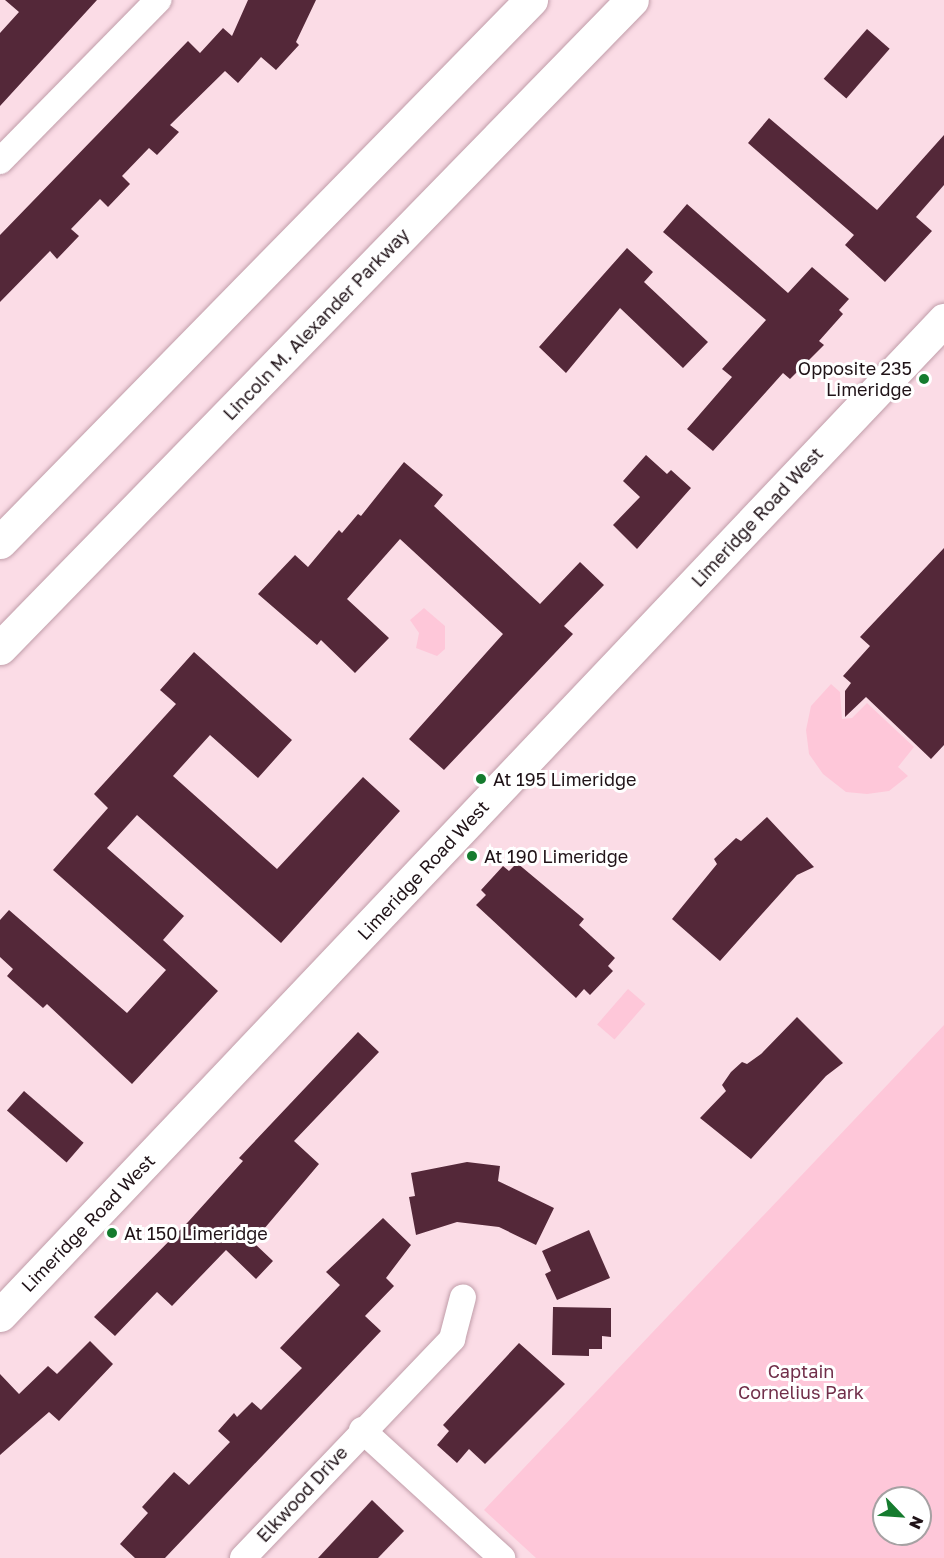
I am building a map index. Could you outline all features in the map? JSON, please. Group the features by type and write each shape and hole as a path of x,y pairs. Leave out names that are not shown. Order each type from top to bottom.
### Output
{"main road":[{"path":"0,542 531,0"},
{"name":"Lincoln M. Alexander Parkway","path":"0,648 632,0"},
{"name":"Limeridge Road West","path":"0,1315 944,320"}],"street":[{"path":"0,160 158,0"},
{"name":"Elkwood Drive","path":"243,1558 362,1430 452,1340 463,1297"},
{"path":"362,1430 502,1558"}],"green space":[{"path":"424,608 445,626 445,649 437,656 416,648 419,633 410,620"},
{"path":"831,684 840,692 842,719 852,718 867,703 914,747 898,767 908,776 889,791 867,794 846,792 823,774 809,754 806,730 811,706"},
{"path":"628,989 645,1004 615,1040 597,1024"},
{"name":"Captain Cornelius Park","path":"944,1025 944,1558 536,1558 484,1510"}],"building":[{"path":"5,0 97,0 0,106 0,33 19,12"},
{"path":"248,0 316,0 296,42 299,45 276,70 261,57 238,83 225,71 170,125 179,132 157,155 149,148 122,176 130,184 108,207 100,199 71,229 79,236 57,259 50,251 0,302 0,235 188,41 200,53 223,28 232,36"},
{"path":"867,29 890,49 846,98 824,79"},
{"path":"769,118 877,210 944,135 944,185 916,217 932,231 885,282 845,245 854,235 748,143"},
{"path":"687,204 788,293 812,267 849,299 839,310 843,314 819,341 824,345 790,379 783,373 713,451 687,429 732,377 722,369 766,320 663,232"},
{"path":"627,248 653,272 644,282 708,342 683,368 620,308 566,373 539,347"},
{"path":"646,455 667,474 671,470 691,488 637,549 613,525 640,497 623,481"},
{"path":"404,462 443,495 434,506 540,604 580,562 604,585 564,626 573,634 444,770 409,739 503,634 400,539 347,599 389,638 355,673 321,640 317,645 258,594 295,555 308,567 339,530 342,533 358,514 361,516"},
{"path":"944,548 944,745 931,759 866,697 845,717 845,691 851,683 843,676 870,646 860,637"},
{"path":"194,652 292,740 258,778 210,735 173,776 277,869 363,777 400,811 281,943 137,815 107,848 184,916 163,940 218,991 132,1084 47,1004 43,1008 7,976 13,969 0,957 0,920 9,910 127,1013 166,970 53,870 108,808 94,794 176,704 160,690"},
{"path":"767,817 814,867 797,875 720,961 672,919 717,864 714,859 736,838 741,841"},
{"path":"517,863 584,919 579,925 615,958 608,966 613,971 590,995 584,989 576,998 476,905 486,895 481,890 503,866 509,871"},
{"path":"797,1017 843,1063 826,1076 751,1159 700,1118 726,1091 722,1085 731,1072 742,1062 747,1064 761,1054"},
{"path":"358,1032 379,1052 294,1141 319,1164 253,1242 273,1261 256,1279 226,1250 172,1306 157,1292 115,1336 94,1317 188,1222 243,1161 239,1158"},
{"path":"24,1091 84,1143 67,1162 7,1111"},
{"path":"467,1162 500,1166 498,1181 554,1208 536,1245 499,1227 457,1222 416,1235 409,1197 415,1196 411,1173"},
{"path":"383,1218 411,1245 386,1278 394,1286 365,1316 381,1331 165,1558 135,1558 120,1544 148,1513 142,1507 174,1472 189,1485 230,1442 218,1431 234,1413 237,1417 252,1402 261,1410 302,1368 280,1348 340,1285 326,1272"},
{"path":"589,1230 610,1278 557,1300 545,1274 551,1271 542,1251"},
{"path":"553,1307 611,1308 611,1337 602,1336 602,1349 589,1349 589,1356 552,1355"},
{"path":"90,1341 113,1364 59,1421 49,1412 0,1455 0,1374 19,1394 48,1366 57,1374"},
{"path":"519,1343 565,1384 485,1464 469,1449 457,1463 437,1445 449,1431 443,1425"},
{"path":"372,1500 404,1531 378,1558 318,1558"}],"place":[{"name":"Opposite 235 Limeridge","path":"924,379"},
{"name":"At 195 Limeridge","path":"481,779"},
{"name":"At 190 Limeridge","path":"472,856"},
{"name":"At 150 Limeridge","path":"112,1233"}]}
